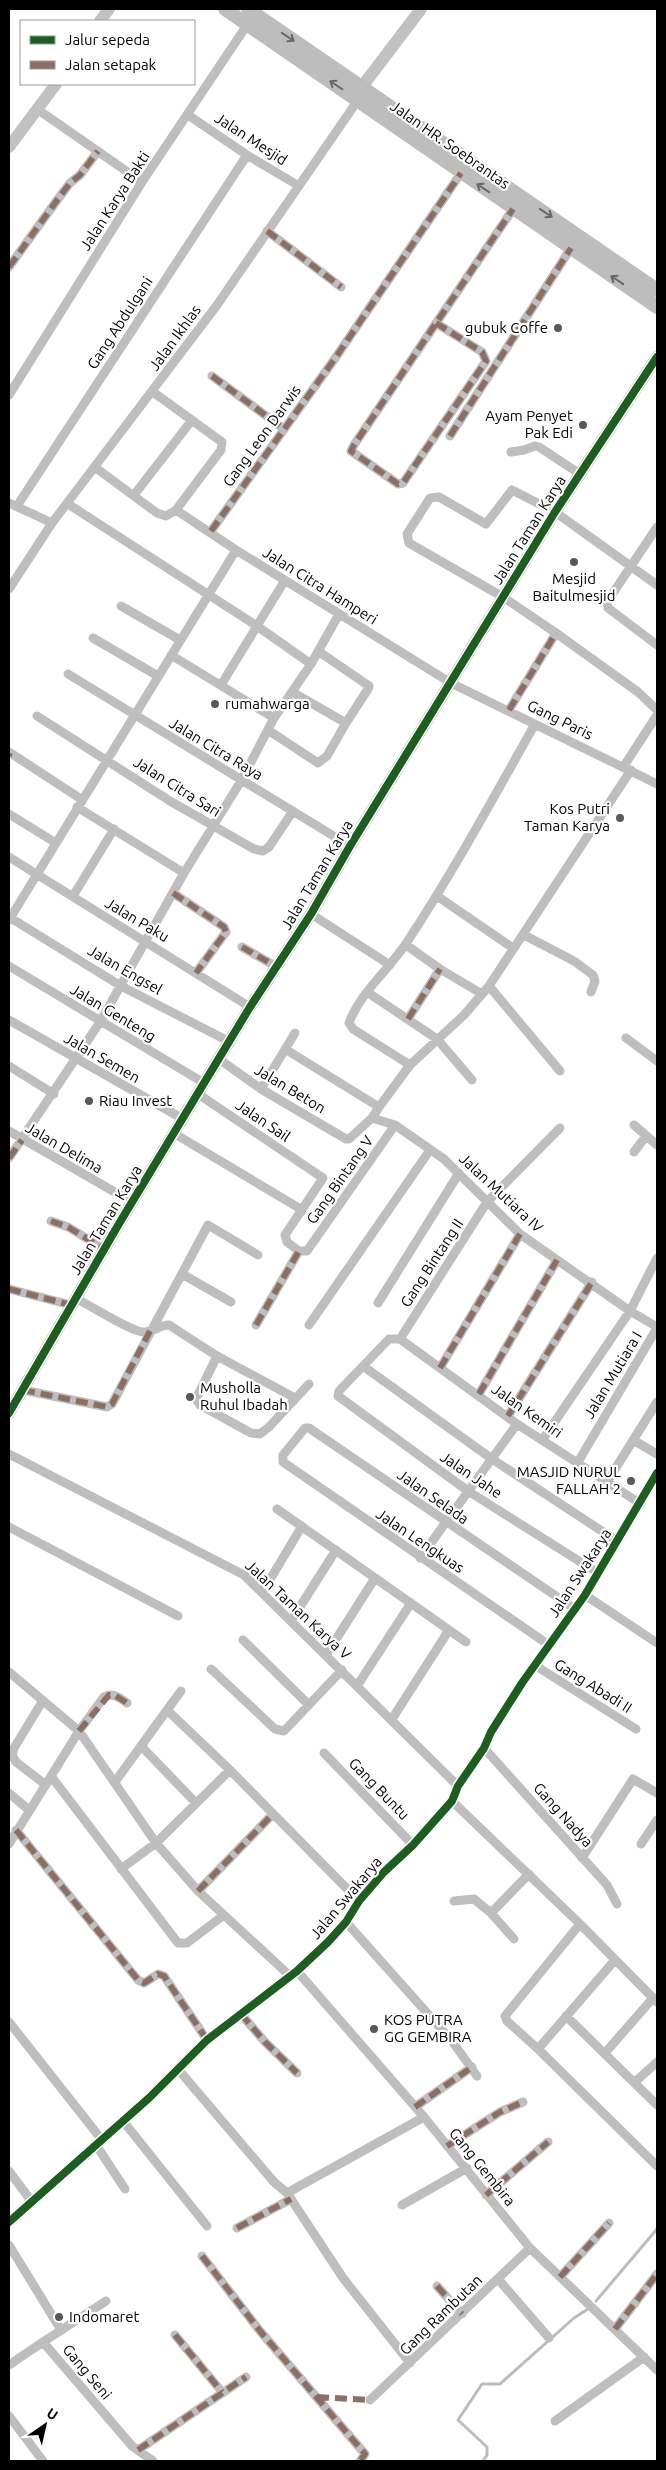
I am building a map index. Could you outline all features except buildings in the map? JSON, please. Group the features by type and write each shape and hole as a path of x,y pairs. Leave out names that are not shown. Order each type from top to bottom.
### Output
{"main road":[{"name":"Jalan HR. Soebrantas","path":"225,9 359,94 449,147 657,290"},
{"name":"Jalan HR. Soebrantas","path":"248,9 460,173 657,307"},
{"path":"440,158 449,147"}],"street":[{"path":"101,20 109,9"},
{"path":"359,94 421,9"},
{"name":"Jalan Karya Bakti","path":"9,395 142,182 248,25"},
{"path":"9,147 55,85"},
{"name":"Jalan Ikhlas","path":"9,589 52,523 96,468 217,305 299,186 359,94"},
{"path":"37,109 142,182"},
{"name":"Jalan Mesjid","path":"188,115 247,155 299,186"},
{"path":"9,267 65,190 77,179 98,151"},
{"name":"Gang Abdulgani","path":"13,505 247,155"},
{"name":"Gang Leon Darwis","path":"211,531 336,357 460,173"},
{"path":"436,323 482,352 486,361 403,483 398,484 391,481 351,451 436,323 513,209"},
{"path":"267,230 341,287"},
{"path":"450,436 571,248"},
{"name":"Jalan Taman Karya","path":"9,1413 104,1248 175,1134 275,966 311,914 350,846 555,512 657,357"},
{"path":"212,376 284,429"},
{"path":"96,468 157,513 166,516 176,510 221,450 222,444 219,439 153,392"},
{"path":"134,496 192,420"},
{"path":"511,452 539,447 580,474"},
{"path":"657,585 555,512 512,490 486,524 435,497 430,498 407,534 409,543 503,597 638,692 657,710"},
{"path":"68,504 257,626 311,664"},
{"path":"13,505 52,523"},
{"name":"Jalan Citra Hamperi","path":"176,510 211,531 236,550 451,683"},
{"path":"657,527 607,602 608,608 657,645"},
{"path":"9,918 236,550"},
{"path":"221,685 285,580"},
{"path":"121,606 180,640"},
{"path":"9,1158 54,1094 100,1022 184,873 241,781 274,718 311,664 339,614"},
{"path":"508,710 556,633"},
{"path":"93,638 158,676"},
{"path":"268,730 318,763 327,756 368,689 368,686 318,651"},
{"path":"171,655 274,718"},
{"name":"Jalan Citra Raya","path":"68,674 350,846"},
{"name":"Gang Paris","path":"451,683 657,784"},
{"path":"292,692 346,723"},
{"path":"372,1118 410,1065 464,1015 490,986 513,948 524,935 627,768 657,715"},
{"name":"Jalan Citra Sari","path":"37,716 254,849 262,851 269,847 293,811"},
{"path":"410,1065 353,1030 349,1023 353,1012 406,945 437,896 536,724"},
{"path":"9,754 114,829 184,873"},
{"path":"9,814 56,843"},
{"path":"72,896 114,829"},
{"name":"Jalan Paku","path":"9,857 146,940 250,1007"},
{"path":"173,893 224,927 226,932 196,973"},
{"path":"437,896 513,948"},
{"path":"311,914 390,965"},
{"name":"Jalan Engsel","path":"9,918 121,986 230,1042"},
{"path":"524,935 574,962 593,975 595,981 591,992"},
{"path":"406,945 440,969 482,994"},
{"path":"242,947 275,966"},
{"name":"Jalan Genteng","path":"9,966 100,1022 201,1089"},
{"path":"408,1019 440,969"},
{"path":"490,986 560,1071"},
{"path":"367,992 437,1039 472,1080"},
{"name":"Jalan Semen","path":"9,1020 76,1060 183,1119"},
{"path":"261,1089 295,1034"},
{"path":"626,1038 657,1061"},
{"path":"285,1049 379,1107"},
{"name":"Jalan Beton","path":"219,1059 261,1089 349,1139 372,1118"},
{"path":"9,1066 54,1094"},
{"name":"Jalan Sail","path":"201,1089 323,1178 301,1212"},
{"name":"Jalan Mutiara IV","path":"372,1118 395,1125 444,1159 520,1234 657,1328"},
{"name":"Gang Bintang V","path":"256,1325 303,1251 395,1125"},
{"path":"634,1125 657,1145"},
{"name":"Gang Bintang II","path":"400,1339 487,1202 560,1128"},
{"name":"Jalan Delima","path":"9,1132 132,1202"},
{"path":"175,1134 300,1208 301,1212 285,1235 285,1239 303,1251"},
{"path":"634,1152 646,1136"},
{"path":"309,1325 430,1150"},
{"path":"378,1303 459,1173"},
{"path":"51,1221 104,1248"},
{"path":"22,1390 107,1406 112,1404 208,1225 258,1255"},
{"path":"440,1368 520,1234"},
{"path":"543,1438 630,1311 657,1258"},
{"path":"479,1394 557,1260"},
{"path":"182,1274 231,1302"},
{"path":"508,1416 592,1282"},
{"path":"9,1288 73,1302 138,1331 150,1331 162,1325 170,1325 217,1356 295,1398"},
{"name":"Jalan Mutiara I","path":"578,1462 657,1328"},
{"path":"400,1339 389,1339 363,1366 492,1459 617,1541"},
{"name":"Jalan Kemiri","path":"400,1339 479,1394 517,1424 543,1438 641,1504"},
{"path":"217,1356 196,1399 200,1405 251,1433 260,1434 310,1384"},
{"name":"Jalan Jahe","path":"363,1366 340,1391 338,1396 343,1402 468,1492 598,1573"},
{"path":"607,1482 657,1402"},
{"path":"420,1558 517,1424"},
{"name":"Jalan Selada","path":"283,1454 305,1428 309,1428 575,1609"},
{"path":"633,1440 657,1454"},
{"name":"Jalan Taman Karya V","path":"9,1454 244,1574 458,1786"},
{"name":"Jalan Lengkuas","path":"283,1454 282,1462 549,1645"},
{"name":"Jalan Swakarya","path":"9,2222 149,2098 207,2040 293,1973 346,1922 358,1902 384,1872 413,1845 452,1801 458,1786 484,1748 491,1732 522,1683 585,1595 641,1504 657,1473"},
{"path":"277,1508 466,1642"},
{"path":"262,1592 302,1526"},
{"path":"9,1527 178,1616"},
{"path":"292,1622 336,1550"},
{"path":"326,1655 375,1578"},
{"path":"585,1595 657,1643"},
{"path":"357,1686 411,1603"},
{"path":"392,1719 449,1630"},
{"path":"243,1640 309,1705"},
{"name":"Gang Abadi II","path":"536,1666 636,1728"},
{"path":"212,1669 275,1730 280,1731 284,1731 342,1670"},
{"name":"Gang Gembira","path":"9,1672 42,1702 79,1731 156,1843 198,1891 293,1973 416,2107 530,2248 657,2370"},
{"path":"115,1782 181,1691"},
{"path":"9,1844 79,1731 109,1695 116,1696 127,1703"},
{"path":"42,1702 14,1748 12,1755 16,1762 46,1784"},
{"path":"167,1710 230,1770 358,1902"},
{"path":"142,1747 196,1803"},
{"name":"Gang Nadya","path":"484,1748 606,1885 617,1904"},
{"name":"Gang Buntu","path":"324,1753 413,1845"},
{"path":"120,1869 156,1843 230,1770"},
{"path":"51,1776 178,1943 187,1943 224,1915"},
{"path":"582,1858 633,1779 657,1793"},
{"path":"9,1793 29,1810"},
{"path":"452,1801 529,1874 655,2000 604,2053"},
{"path":"198,1891 273,1814"},
{"path":"641,1844 657,1820"},
{"path":"16,1830 138,1980 144,1983 158,1974 164,1976 207,2040"},
{"path":"492,1913 529,1874"},
{"path":"454,1900 474,1899 492,1913 514,1940"},
{"path":"346,1922 452,2041 477,2076"},
{"path":"580,1924 505,2016 507,2021 657,2166"},
{"path":"538,2049 615,1960"},
{"path":"241,2014 297,2073"},
{"path":"566,2016 657,2104"},
{"path":"9,2022 99,2143 125,2189"},
{"path":"635,2082 657,2062"},
{"path":"416,2107 472,2067"},
{"path":"178,2068 274,2182 289,2196 343,2278 410,2363"},
{"path":"448,2146 500,2112 522,2102"},
{"path":"237,2228 424,2117"},
{"path":"123,2121 206,2226"},
{"path":"486,2195 548,2142"},
{"path":"402,2205 467,2168"},
{"path":"9,2171 32,2202"},
{"path":"560,2277 609,2223"},
{"name":"Gang Seni","path":"9,2245 61,2330 43,2342 138,2450 152,2461"},
{"name":"Gang Rambutan","path":"370,2400 530,2248"},
{"path":"202,2256 260,2331 365,2454 360,2461"},
{"path":"615,2329 657,2274"},
{"path":"498,2279 548,2338"},
{"path":"437,2286 462,2314"},
{"path":"61,2330 106,2301"},
{"path":"175,2335 222,2392"},
{"path":"9,2364 43,2342"},
{"path":"555,2421 644,2357"},
{"path":"138,2450 246,2377"},
{"path":"9,2416 43,2461"}],"waterway":[{"path":"596,2301 657,2229"},
{"path":"483,2461 487,2455 487,2447 458,2420 482,2384 500,2384 574,2318 588,2309"}],"marked path":[{"path":"9,267 70,183 80,175 98,151"},
{"path":"211,531 336,357 461,173"},
{"path":"436,323 482,352 486,361 403,483 398,484 351,451 354,445 513,209"},
{"path":"267,231 341,287"},
{"path":"450,436 571,248"},
{"path":"212,376 284,429"},
{"path":"509,710 556,633"},
{"path":"173,893 224,927 226,932 196,973"},
{"path":"242,947 275,966"},
{"path":"408,1019 440,969"},
{"path":"9,1158 22,1140"},
{"path":"51,1221 68,1227 104,1249"},
{"path":"440,1368 520,1234"},
{"path":"256,1325 299,1251"},
{"path":"479,1394 557,1260"},
{"path":"508,1416 592,1282"},
{"path":"9,1289 71,1305"},
{"path":"23,1390 107,1407 112,1404 150,1331"},
{"path":"79,1731 109,1695 116,1696 127,1703"},
{"path":"198,1891 273,1814"},
{"path":"16,1830 138,1980 144,1983 158,1974 164,1976 207,2040"},
{"path":"241,2014 265,2042 297,2073"},
{"path":"415,2107 472,2067"},
{"path":"447,2146 500,2112 523,2102"},
{"path":"486,2195 548,2142"},
{"path":"237,2228 291,2199"},
{"path":"560,2277 609,2223"},
{"path":"202,2256 260,2331 365,2454 360,2461"},
{"path":"615,2329 657,2274"},
{"path":"437,2286 462,2314"},
{"path":"175,2335 222,2392"},
{"path":"138,2450 246,2377"},
{"path":"317,2397 370,2400"}],"cycle path":[{"path":"9,1413 120,1222 250,1007 311,914 350,846 555,512 657,357"},
{"path":"9,2222 149,2098 207,2040 297,1971 328,1942 346,1922 359,1901 384,1872 413,1845 452,1801 458,1786 484,1748 491,1732 522,1683 585,1595 657,1473"}],"place":[{"name":"gubuk Coffe","path":"558,328"},
{"name":"Ayam Penyet Pak Edi","path":"583,425"},
{"name":"Mesjid Baitulmesjid","path":"574,562"},
{"name":"rumahwarga","path":"215,704"},
{"name":"Kos Putri Taman Karya","path":"620,818"},
{"name":"Riau Invest","path":"89,1101"},
{"name":"Musholla Ruhul Ibadah","path":"190,1397"},
{"name":"MASJID NURUL FALLAH 2","path":"631,1481"},
{"name":"KOS PUTRA GG GEMBIRA","path":"374,2029"},
{"name":"Indomaret","path":"59,2317"}]}
